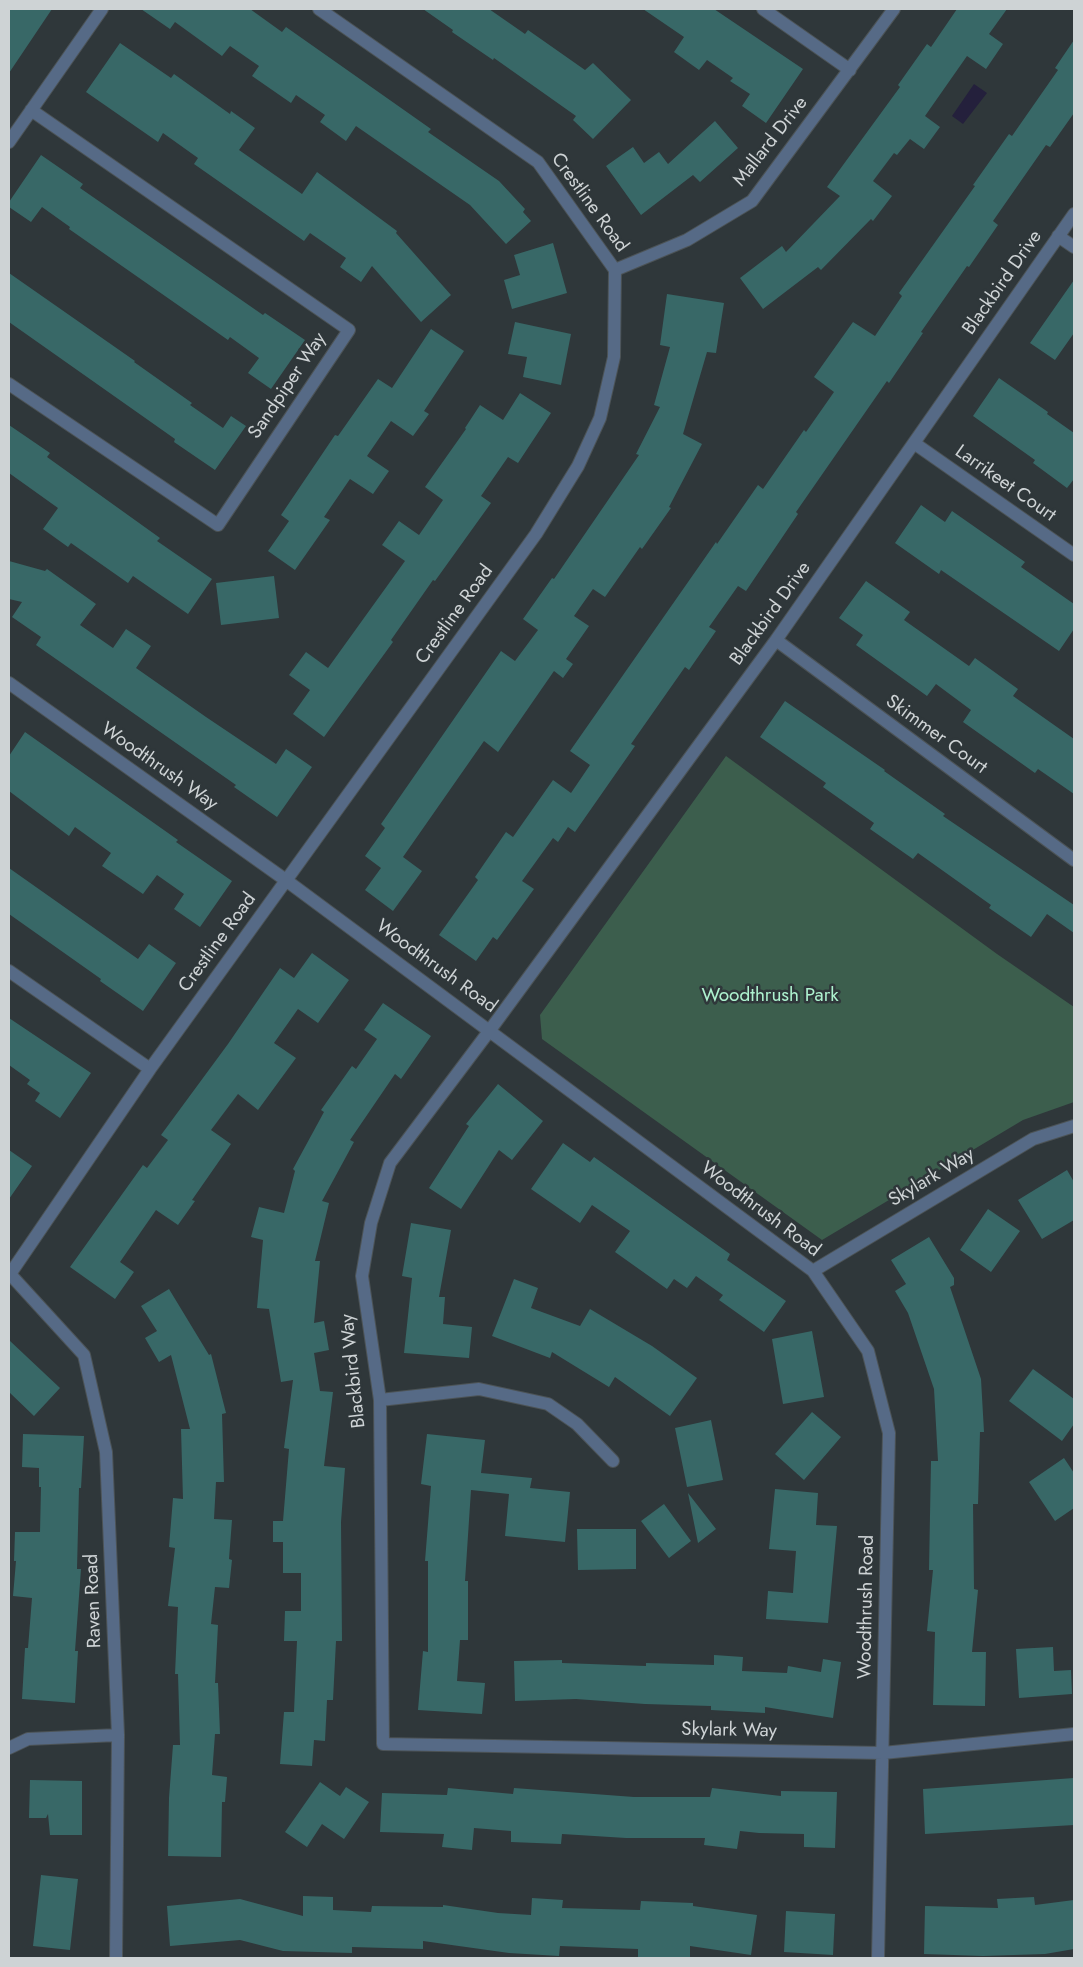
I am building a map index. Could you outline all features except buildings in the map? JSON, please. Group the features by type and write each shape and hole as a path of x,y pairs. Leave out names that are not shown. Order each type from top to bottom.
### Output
{"street":[{"path":"9,142 102,9"},
{"name":"Crestline Road","path":"9,1273 150,1069 536,534 578,466 600,418 614,357 615,270 538,162 320,9"},
{"path":"763,9 850,70"},
{"name":"Mallard Drive","path":"615,270 687,240 752,201 894,9"},
{"name":"Sandpiper Way","path":"9,384 218,524 349,330 31,110"},
{"name":"Blackbird Drive","path":"490,1030 776,640 1074,214"},
{"path":"1058,236 1074,247"},
{"name":"Larrikeet Court","path":"914,443 1074,555"},
{"name":"Skimmer Court","path":"776,640 1074,860"},
{"name":"Woodthrush Way","path":"9,683 287,881"},
{"name":"Woodthrush Road","path":"287,881 813,1271 868,1351 888,1433 878,1958"},
{"path":"9,971 150,1069"},
{"name":"Blackbird Way","path":"383,1744 380,1400 362,1276 372,1223 390,1163 490,1030"},
{"name":"Skylark Way","path":"813,1271 1033,1139 1074,1126"},
{"name":"Raven Road","path":"9,1273 84,1355 106,1452 118,1735 116,1958"},
{"path":"380,1400 479,1389 548,1404 577,1424 613,1462"},
{"name":"Skylark Way","path":"383,1744 882,1753 1074,1734"},
{"path":"9,1748 28,1739 118,1735"}],"green space":[{"name":"Woodthrush Park","path":"726,756 997,954 1074,1007 1074,1102 1023,1120 822,1240 542,1039 540,1015"}],"shaded area":[{"path":"974,84 987,93 963,124 952,116"}]}
